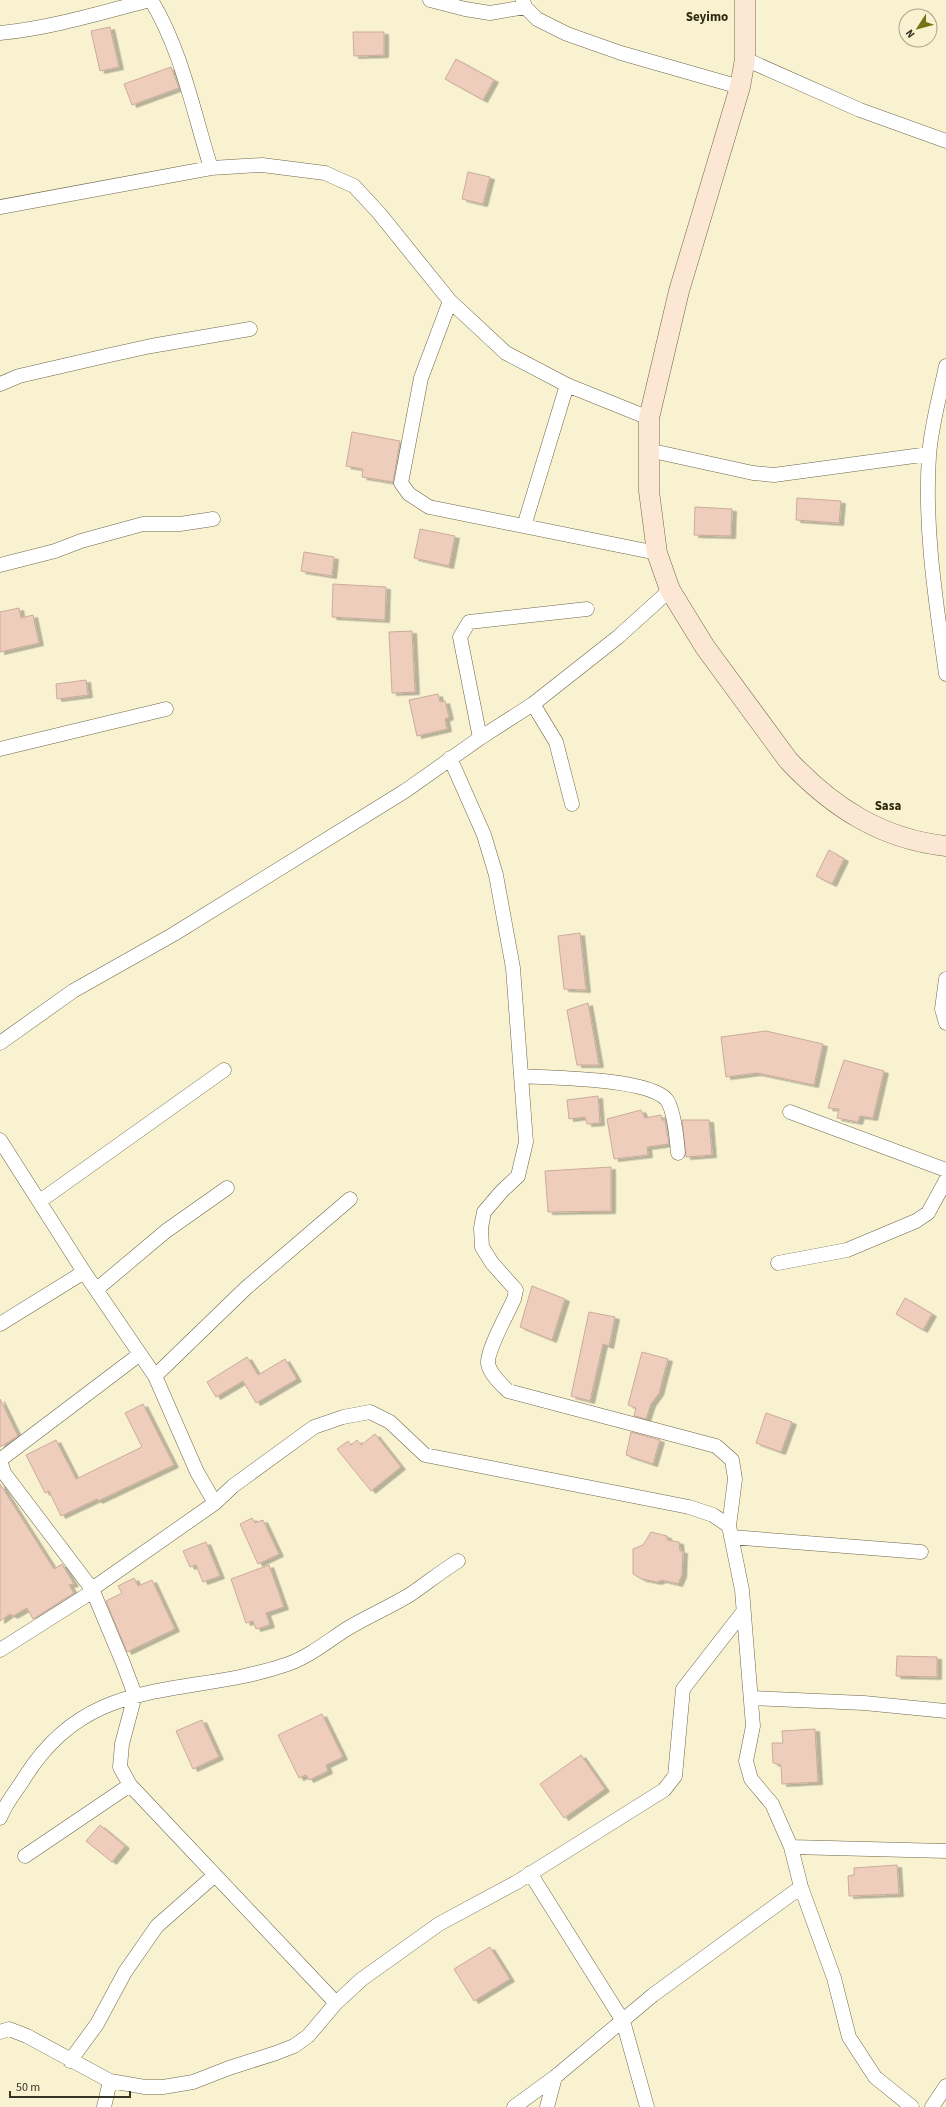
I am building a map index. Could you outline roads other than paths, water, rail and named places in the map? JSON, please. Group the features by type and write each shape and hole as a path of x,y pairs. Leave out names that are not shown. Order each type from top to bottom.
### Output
{"street":[{"path":"0,33 27,30 67,22 150,0 166,25 178,56 211,168"},
{"path":"430,0 465,9 490,13 524,3 537,19 567,34 621,53 740,87"},
{"path":"745,0 745,59 740,87 679,291 650,418 648,450 649,491 657,553 670,590 705,647 788,760 803,777 825,796 886,833 929,844 946,846"},
{"path":"745,59 860,110 946,141"},
{"path":"2,201 211,168 262,165 325,173 354,186 379,213 450,301 506,353 567,385 650,418"},
{"path":"450,301 421,378 401,483 409,494 429,507 657,553"},
{"path":"0,384 19,376 99,357 151,346 250,329"},
{"path":"946,366 942,404 929,454 930,547 946,674"},
{"path":"524,526 567,385"},
{"path":"648,450 753,473 774,475 929,454"},
{"path":"0,565 55,551 81,541 143,524 180,524 213,519"},
{"path":"0,1043 73,991 174,934 367,816 450,758 533,704 618,637 670,590"},
{"path":"480,738 460,637 469,622 587,608"},
{"path":"533,704 556,742 572,804"},
{"path":"0,749 166,709"},
{"path":"450,758 484,835 496,875 513,968 522,1076 526,1142 522,1162 518,1176 502,1190 484,1212 480,1228 482,1247 492,1263 516,1290 514,1299 489,1352 488,1364 497,1379 508,1391 716,1446 732,1460 735,1479 730,1532 742,1590 753,1726 746,1761 751,1779 772,1804 791,1847 801,1887 834,1978 849,2037 875,2077 912,2107"},
{"path":"946,979 942,1009 946,1023"},
{"path":"40,1202 224,1070"},
{"path":"522,1076 603,1081 652,1090 667,1100 676,1127 678,1153"},
{"path":"790,1112 946,1170"},
{"path":"0,1140 84,1272 155,1376 197,1472 215,1503"},
{"path":"778,1263 848,1250 916,1221 928,1213 946,1180"},
{"path":"97,1289 166,1231 228,1188"},
{"path":"155,1376 246,1288 350,1199"},
{"path":"0,1324 84,1272"},
{"path":"140,1354 0,1460 4,1473 92,1589 135,1695 122,1744 120,1767 130,1785 336,2003"},
{"path":"0,1650 87,1595 92,1589 215,1503 233,1486 314,1427 343,1417 370,1412 390,1422 425,1455 689,1507 713,1516 730,1532 921,1552"},
{"path":"0,1818 38,1756 68,1727 101,1708 135,1695 160,1689 250,1676 289,1664 411,1594 458,1561"},
{"path":"0,2032 9,2029 28,2036 70,2061 110,2081 145,2087 163,2087 193,2082 294,2046 308,2036 336,2003 362,1979 439,1924 530,1873 664,1790 675,1776 683,1689 743,1612"},
{"path":"751,1698 864,1703 946,1711"},
{"path":"25,1856 130,1785"},
{"path":"791,1847 946,1851"},
{"path":"530,1873 623,2021 648,2107"},
{"path":"70,2061 97,2024 125,1972 157,1926 215,1875"},
{"path":"514,2107 555,2077 653,1996 801,1887"},
{"path":"547,2107 555,2077"},
{"path":"104,2107 110,2081"},
{"path":"932,2107 946,2086"}],"district":[{"name":"Seyimo","path":"707,17"},
{"name":"Sasa","path":"888,806"}]}
